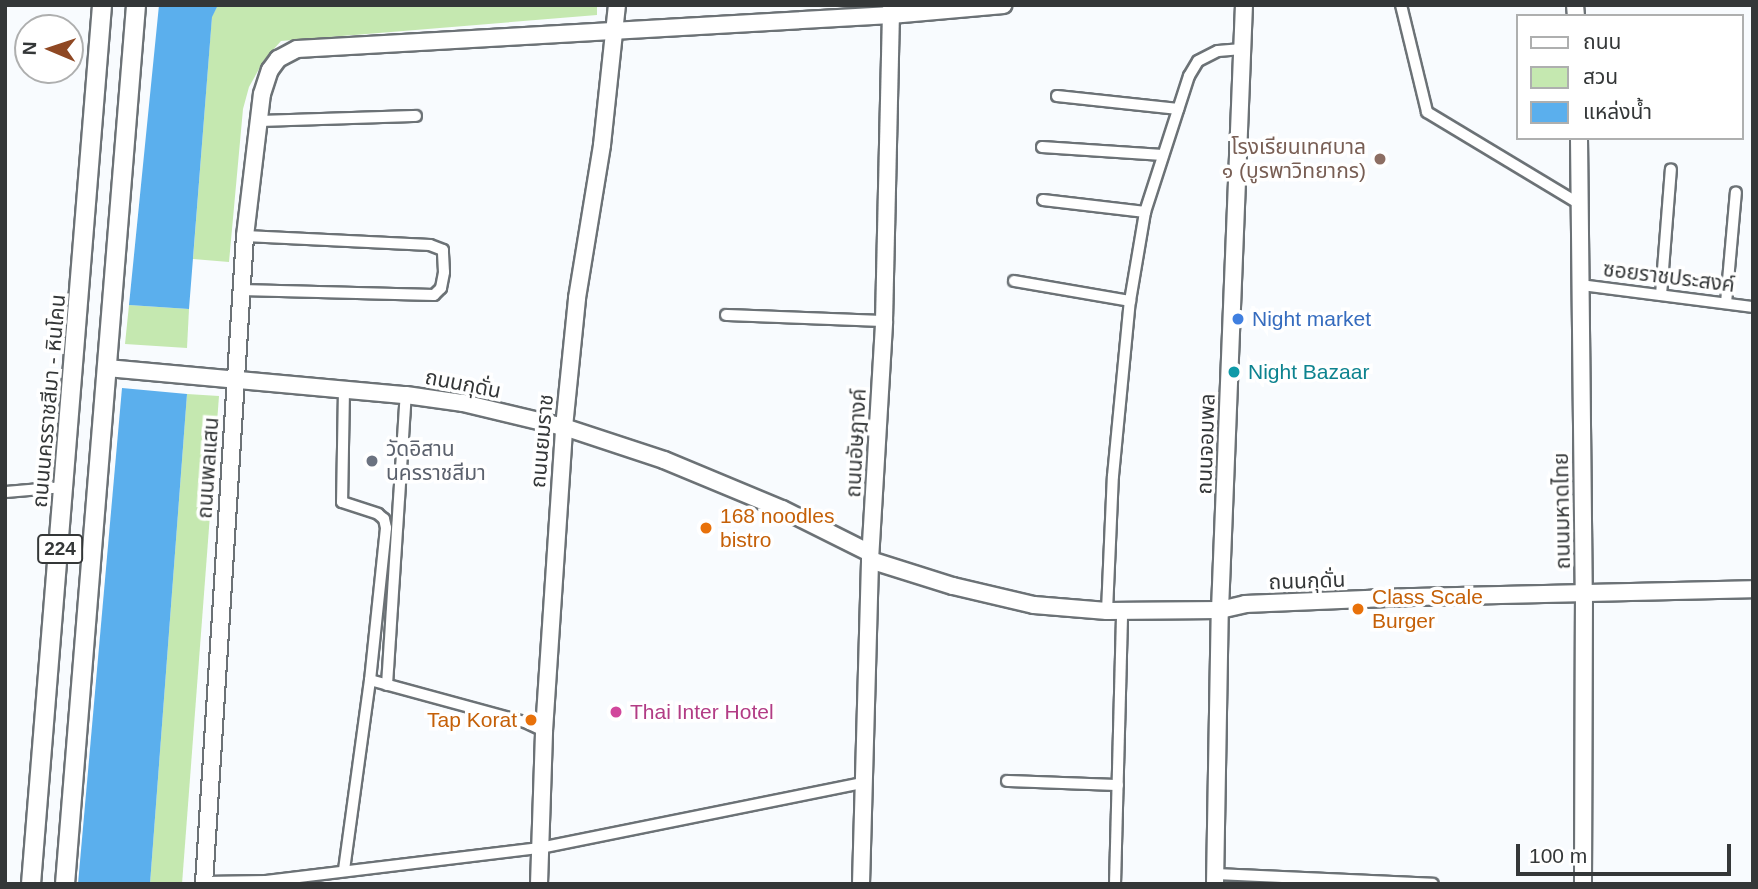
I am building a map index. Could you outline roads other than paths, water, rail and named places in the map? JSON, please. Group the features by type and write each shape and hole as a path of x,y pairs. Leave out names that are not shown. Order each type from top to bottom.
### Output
{"main road":[{"name":"ถนนนครราชสีมา - หินโคน","path":"31,884 75,366 102,5"},
{"name":"224","path":"65,884 136,5"},
{"path":"75,366 107,368"}],"street":[{"name":"ถนนยมราช","path":"539,884 544,731 564,427 577,298 602,145 617,5"},
{"path":"615,32 891,10 1004,5"},
{"name":"ถนนจอมพล","path":"1215,879 1220,610 1244,5"},
{"path":"1401,5 1427,112 1581,205"},
{"name":"ถนนอัษฎางค์","path":"861,884 870,556 884,321 891,10"},
{"name":"ถนนพลแสน","path":"204,883 240,290 257,121 265,81 278,60 298,49 615,32"},
{"path":"1115,884 1118,785 1113,476 1130,301 1145,212 1178,109 1198,61 1218,51 1242,49"},
{"path":"1057,96 1178,109"},
{"path":"257,121 416,116"},
{"name":"ถนนมหาดไทย","path":"1579,140 1584,592 1583,884"},
{"path":"1042,147 1163,155"},
{"path":"1661,295 1671,169"},
{"path":"1726,303 1736,192"},
{"path":"1042,200 1145,212"},
{"path":"240,290 434,295 441,288 444,272 443,250 430,245 245,236"},
{"path":"1014,281 1130,301"},
{"name":"ซอยราชประสงค์","path":"1581,285 1753,307"},
{"path":"726,315 884,321"},
{"name":"ถนนกุดั่น","path":"107,368 406,395 463,403 564,427 664,460 771,504 870,556 953,586 1034,605 1115,611 1220,610 1245,604 1753,589"},
{"path":"344,390 341,497 345,505 379,513 386,525 370,680 344,870"},
{"path":"387,685 406,395"},
{"path":"5,492 65,487"},
{"path":"370,680 525,722 544,731"},
{"path":"1007,780 1118,785"},
{"path":"204,883 266,881 540,848 862,783"},
{"path":"1215,879 1433,884"}],"water":[{"path":"159,5 218,5 212,17 189,309 129,305"},
{"path":"122,388 187,394 150,884 78,884"}],"place":[{"name":"โรงเรียนเทศบาล ๑ (บูรพาวิทยากร)","path":"1380,159"},
{"name":"Night market","path":"1238,319"},
{"name":"Night Bazaar","path":"1234,372"},
{"name":"วัดอิสาน นครราชสีมา","path":"372,461"},
{"name":"168 noodles bistro","path":"706,528"},
{"name":"Class Scale Burger","path":"1358,609"},
{"name":"Thai Inter Hotel","path":"616,712"},
{"name":"Tap Korat","path":"531,720"}]}
